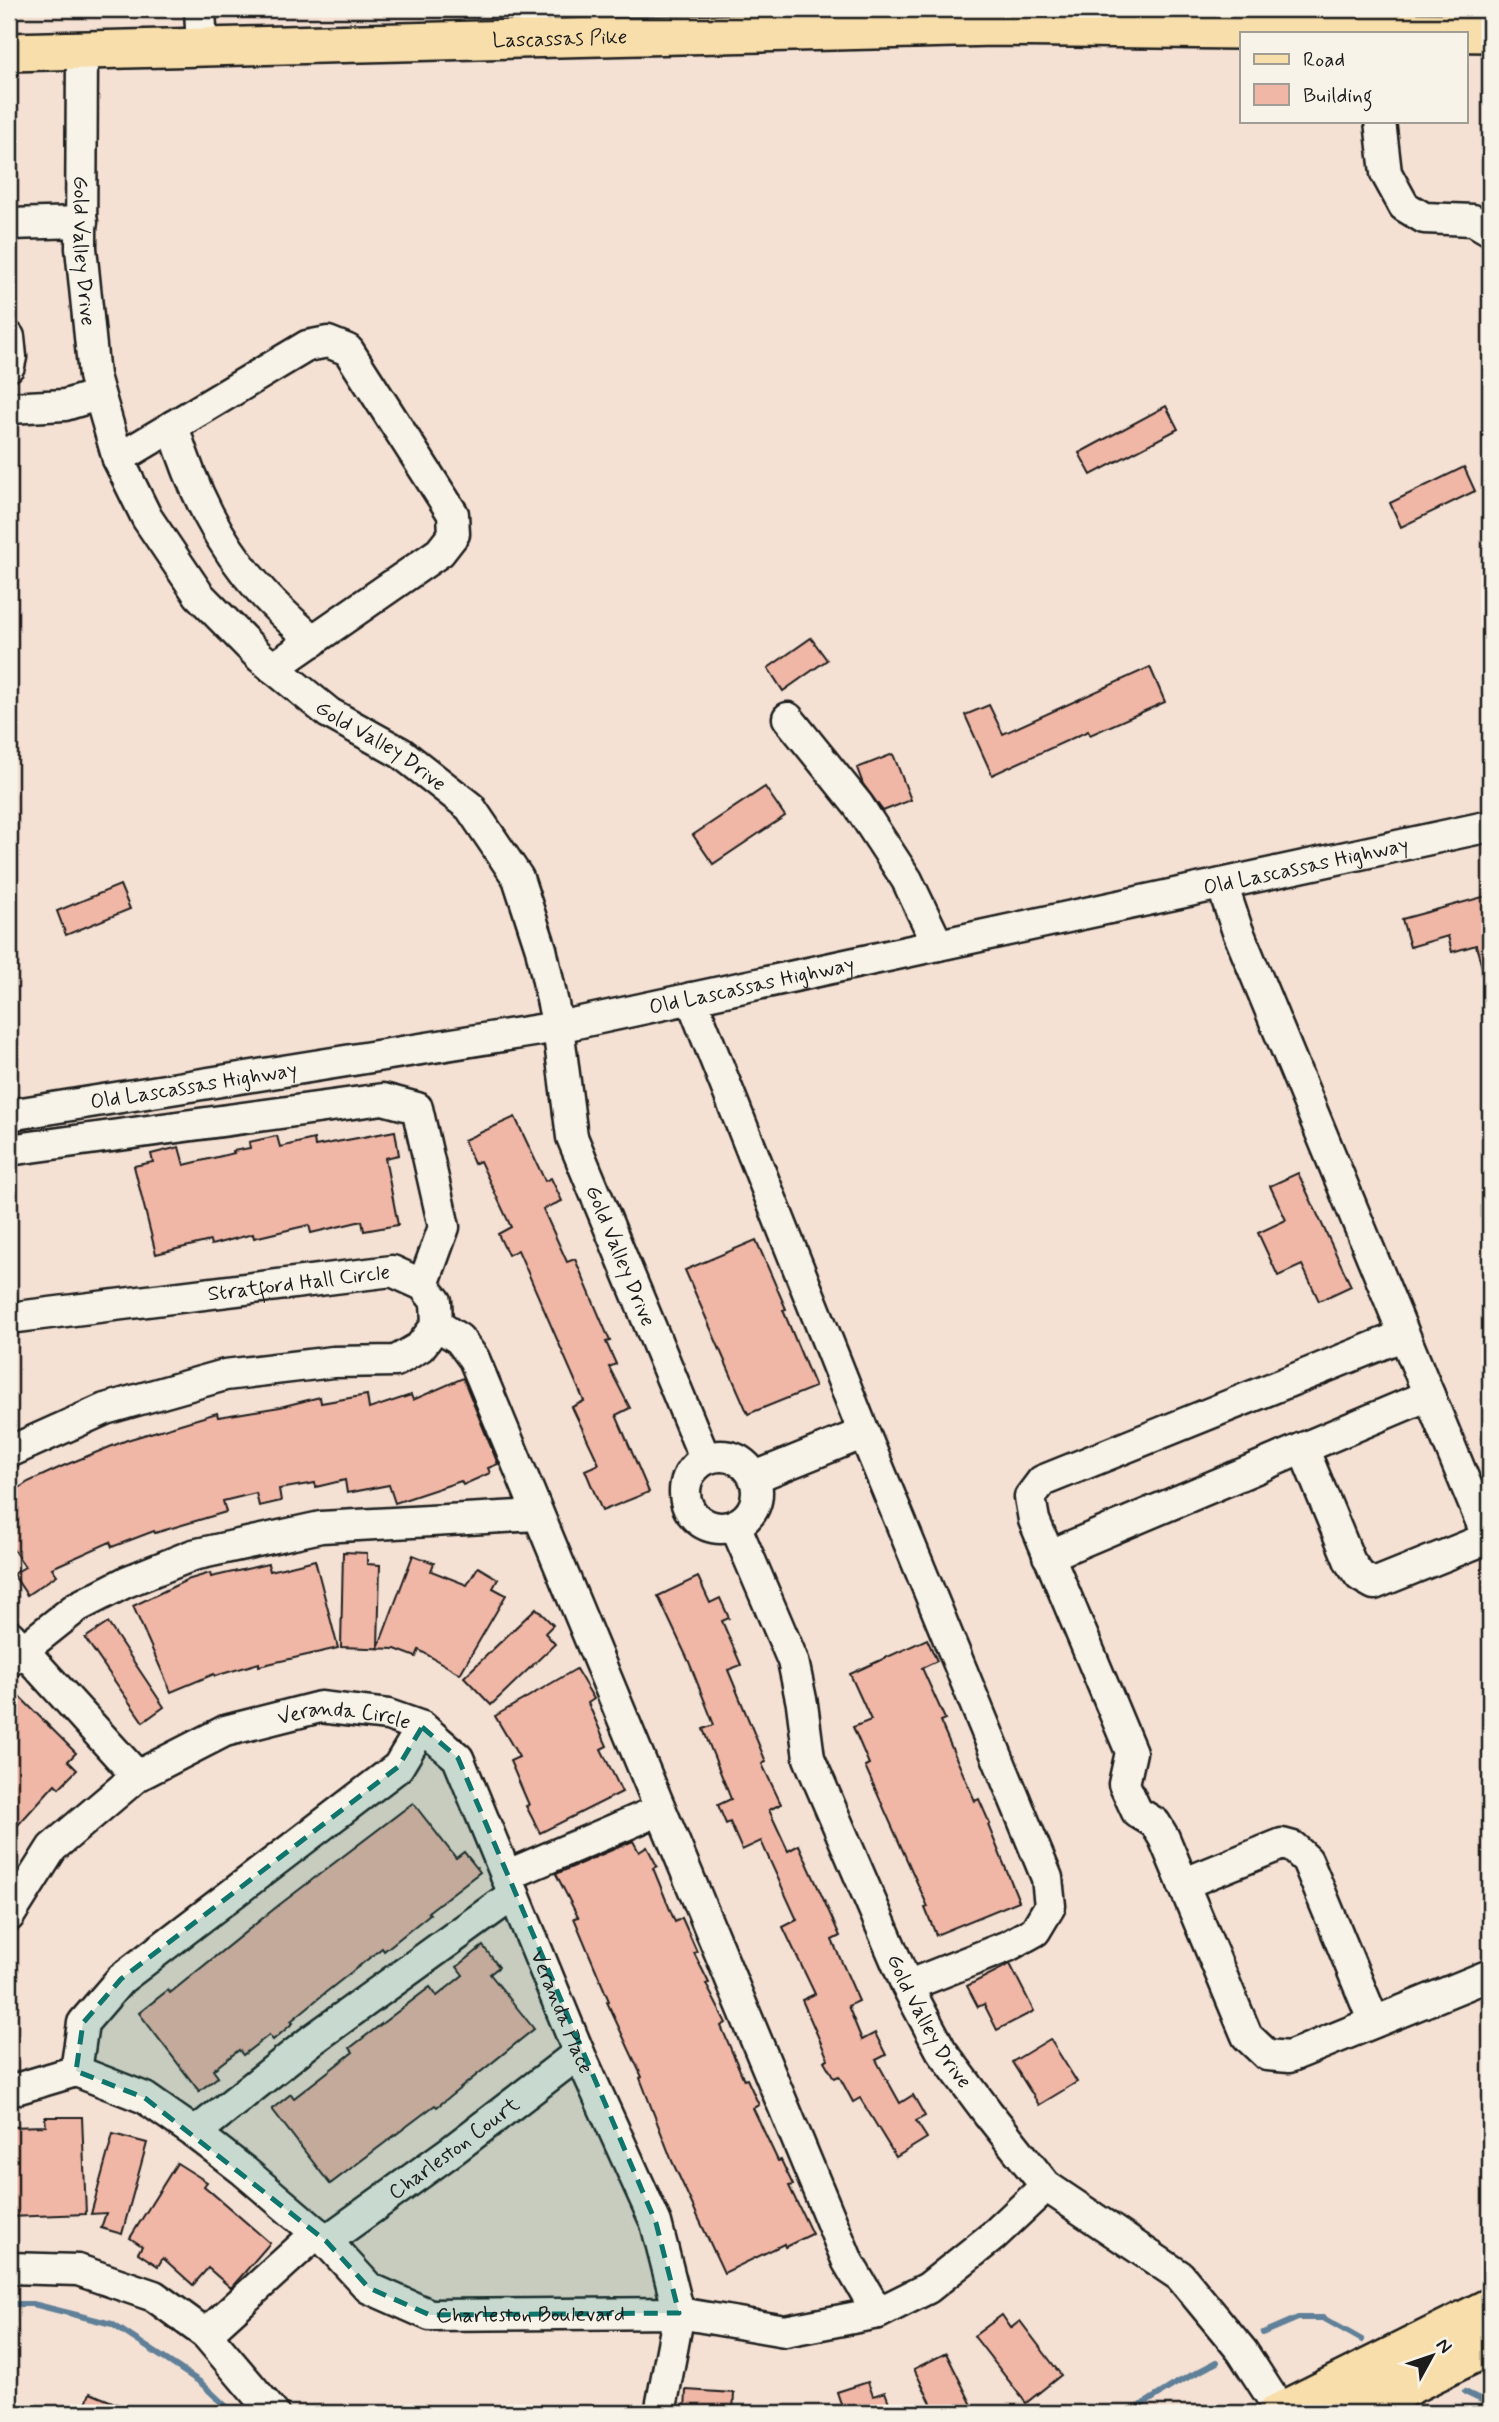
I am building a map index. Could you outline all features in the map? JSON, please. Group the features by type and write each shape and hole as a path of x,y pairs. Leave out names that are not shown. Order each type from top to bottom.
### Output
{"main road":[{"name":"Lascassas Pike","path":"9,52 995,27 1356,26 1490,33"},
{"path":"1280,2413 1490,2307"},
{"path":"1354,2413 1490,2346"}],"street":[{"path":"200,9 202,48"},
{"name":"Gold Valley Drive","path":"82,51 81,248 94,376 118,460 147,518 200,595 260,657 329,713 401,753 470,807 517,878 541,949 558,1027 572,1137 705,1459"},
{"path":"1380,122 1386,173 1404,205 1424,218 1473,220 1490,230"},
{"path":"9,224 82,222"},
{"path":"9,337 9,366"},
{"path":"118,460 307,346 328,342 348,350 453,514 454,534 440,552 273,668"},
{"path":"9,408 65,405 98,395"},
{"path":"173,426 187,472 209,520 262,593 313,640"},
{"path":"788,718 858,805 907,880 939,945"},
{"name":"Old Lascassas Highway","path":"9,1115 558,1027 1490,826"},
{"path":"1222,884 1237,929 1489,1541 1374,1584 1360,1576 1350,1562 1303,1448"},
{"path":"691,998 864,1433 1047,1878 1050,1906 1035,1931 1008,1946 907,1986"},
{"path":"9,1150 383,1099 417,1108 444,1227 423,1285 436,1301 436,1325 420,1348 396,1361 333,1362 225,1375 105,1409 9,1451"},
{"name":"Stratford Hall Circle","path":"9,1318 392,1271 423,1285"},
{"path":"436,1325 459,1339 474,1359 848,2262 878,2314"},
{"path":"1404,1335 1042,1481 1030,1497 1034,1520 1048,1556 1131,1752 1124,1784 1137,1812 1155,1823 1247,2036 1266,2055 1289,2057 1490,1975"},
{"path":"1048,1556 1429,1395"},
{"path":"755,1477 864,1433"},
{"path":"716,1455 741,1460 755,1477 757,1500 752,1512 735,1525 714,1528 702,1523 686,1504 687,1478 705,1459 716,1455"},
{"path":"137,1776 13,1649 77,1607 126,1582 193,1555 321,1527 538,1515"},
{"name":"Gold Valley Drive","path":"735,1525 793,1661 809,1758 907,1986 941,2050 1046,2186 1180,2276 1242,2351 1280,2413"},
{"name":"Veranda Circle","path":"9,1916 52,1847 137,1776 225,1731 320,1707 388,1715 422,1727 398,1767 121,1979 83,2024 76,2071"},
{"name":"Veranda Place","path":"422,1727 458,1758 579,2053 656,2222 679,2313"},
{"path":"195,2133 510,1885 660,1810"},
{"path":"1183,1884 1282,1844 1293,1847 1307,1860 1374,2022"},
{"name":"Charleston Court","path":"206,2334 321,2237 454,2149 579,2053"},
{"path":"9,2091 76,2071"},
{"name":"Charleston Boulevard","path":"76,2071 145,2098 244,2171 321,2237 369,2288 430,2315 679,2313 785,2331 878,2314 928,2288 993,2236 1046,2186"},
{"path":"9,2268 78,2270 155,2296 206,2334 274,2413"},
{"path":"660,2413 679,2313"}],"highlighted area":[{"path":"422,1727 458,1758 656,2223 679,2313 430,2315 369,2288 326,2241 145,2098 76,2071 83,2023 121,1979 398,1767"}],"building":[{"path":"1166,406 1178,429 1091,475 1079,453"},
{"path":"1464,467 1475,491 1401,527 1390,503"},
{"path":"811,638 827,660 783,691 768,668"},
{"path":"1150,667 1165,702 1090,735 1088,731 992,775 965,715 989,705 1003,734"},
{"path":"893,754 911,800 883,811 863,784 857,768"},
{"path":"765,787 785,816 713,864 693,835"},
{"path":"120,885 130,909 66,935 57,911"},
{"path":"1490,895 1490,978 1485,979 1476,945 1452,952 1448,936 1410,947 1402,919"},
{"path":"515,1117 545,1181 551,1178 562,1201 543,1209 567,1262 575,1259 610,1341 606,1342 616,1364 609,1367 630,1408 616,1415 649,1492 602,1511 585,1470 599,1464 572,1407 584,1401 518,1250 508,1255 498,1234 511,1227 480,1161 474,1164 464,1140"},
{"path":"395,1131 399,1155 385,1158 398,1225 364,1231 362,1221 311,1233 309,1225 254,1238 253,1234 211,1245 210,1241 156,1254 134,1166 153,1162 151,1154 179,1147 184,1165 234,1153 233,1151 250,1148 249,1142 277,1136 280,1147 314,1139 315,1146"},
{"path":"1298,1173 1351,1286 1319,1301 1302,1265 1278,1276 1258,1233 1286,1220 1270,1186"},
{"path":"756,1240 786,1309 783,1310 815,1387 748,1414 685,1270"},
{"path":"463,1378 498,1464 488,1468 490,1473 463,1485 461,1481 395,1503 389,1485 347,1493 345,1480 316,1487 315,1483 279,1489 281,1501 259,1506 256,1493 223,1501 226,1512 155,1533 154,1531 112,1547 110,1542 52,1568 57,1575 27,1595 13,1574 25,1567 9,1543 9,1495 28,1482 63,1466 127,1440 217,1413 218,1417 280,1407 320,1397 321,1403 367,1395 369,1409 411,1395 413,1400"},
{"path":"343,1552 367,1553 367,1564 380,1565 378,1648 413,1555 434,1563 431,1571 467,1585 478,1567 498,1579 493,1588 506,1595 460,1674 419,1650 416,1657 395,1649 341,1647"},
{"path":"315,1560 338,1648 259,1666 259,1663 215,1676 214,1674 171,1692 133,1606 187,1580 210,1573 211,1577 268,1564 270,1571"},
{"path":"698,1577 710,1603 720,1598 729,1618 722,1621 741,1665 728,1670 766,1762 762,1764 781,1804 769,1810 788,1851 799,1845 840,1936 832,1940 859,2001 848,2006 862,2040 875,2033 886,2055 876,2060 900,2103 913,2095 925,2116 916,2121 927,2138 896,2157 860,2098 853,2102 839,2076 834,2078 824,2061 828,2059 802,2000 815,1994 783,1927 797,1920 761,1841 742,1850 730,1822 726,1824 718,1805 731,1799 703,1729 714,1725 689,1662 658,1596"},
{"path":"536,1608 553,1625 545,1633 555,1644 491,1705 464,1677"},
{"path":"108,1623 164,1707 143,1722 85,1638"},
{"path":"927,1639 937,1661 922,1668 945,1719 940,1721 975,1801 979,1799 990,1824 988,1825 1019,1901 936,1935 925,1908 928,1907 865,1766 869,1764 853,1727 871,1720 850,1674"},
{"path":"576,1669 594,1699 588,1703 607,1746 601,1749 622,1792 540,1833 526,1806 529,1805 510,1761 519,1757 495,1716"},
{"path":"9,1686 76,1753 68,1761 77,1770 59,1788 55,1784 9,1835"},
{"path":"413,1803 456,1858 464,1852 480,1872 428,1912 430,1914 384,1951 382,1948 325,1993 273,2040 269,2035 243,2055 239,2050 213,2070 218,2077 199,2091 139,2013 168,1990 170,1993 279,1905"},
{"path":"633,1841 639,1852 647,1847 657,1866 653,1868 675,1922 682,1918 697,1952 694,1953 709,1983 706,1984 726,2023 721,2026 744,2080 747,2079 759,2105 753,2108 778,2161 781,2160 793,2185 789,2186 812,2234 785,2247 784,2244 724,2273 672,2161 640,2078 642,2077 607,2002 609,2001 574,1918 578,1917 556,1874"},
{"path":"483,1946 499,1967 490,1974 534,2029 437,2107 435,2105 330,2184 272,2109 291,2094 294,2098 353,2052 350,2048 430,1987 437,1996 463,1975 457,1967"},
{"path":"1010,1964 1034,2011 997,2030 984,2004 978,2007 967,1986"},
{"path":"1050,2039 1077,2082 1039,2105 1012,2062"},
{"path":"45,2117 82,2117 86,2214 9,2217 9,2127 46,2126"},
{"path":"113,2134 147,2143 122,2234 101,2228 106,2213 91,2214"},
{"path":"177,2163 207,2182 204,2186 270,2243 231,2288 208,2268 193,2285 163,2258 158,2266 138,2253 142,2246 130,2238"},
{"path":"1002,2315 1011,2328 1020,2321 1061,2375 1026,2403 974,2336"},
{"path":"946,2353 976,2413 936,2413 914,2369"},
{"path":"868,2382 873,2396 885,2392 893,2413 831,2413 831,2410 842,2407 837,2392"},
{"path":"686,2390 734,2393 733,2413 685,2413"},
{"path":"90,2393 137,2412 137,2413 82,2413"}],"waterway":[{"path":"9,2304 33,2304 112,2324 200,2382 233,2413"},
{"path":"1263,2333 1298,2318 1323,2318 1362,2340"},
{"path":"1129,2413 1217,2362"},
{"path":"1465,2392 1490,2404"}]}
